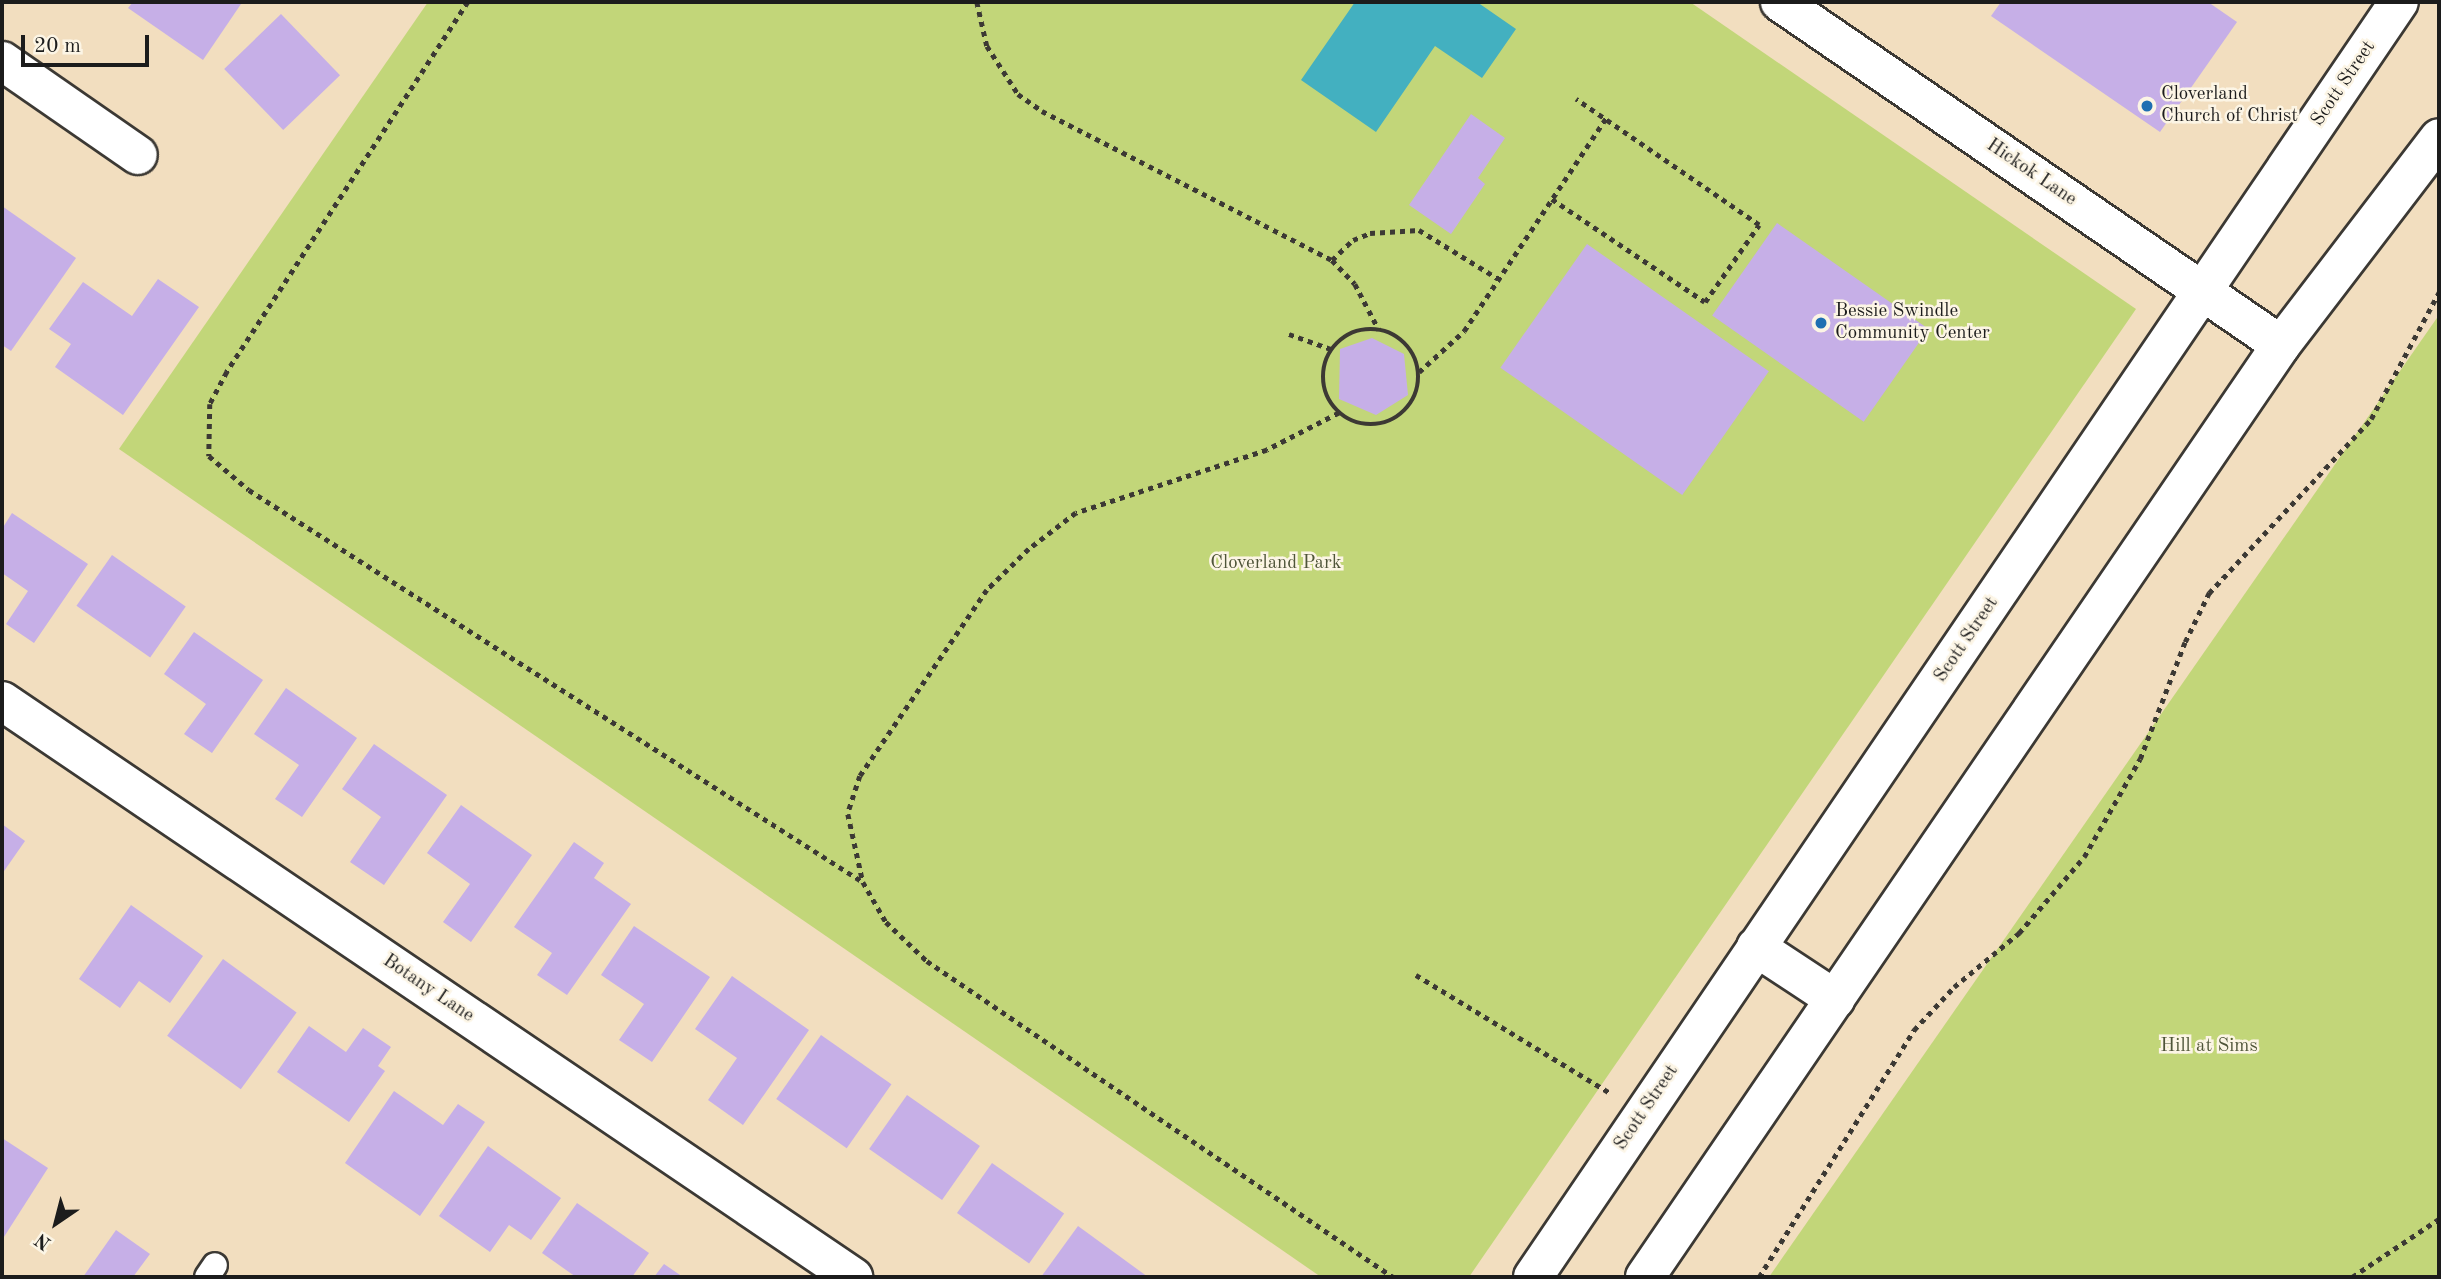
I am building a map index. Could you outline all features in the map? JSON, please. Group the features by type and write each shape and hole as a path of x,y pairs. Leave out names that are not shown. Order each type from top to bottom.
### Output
{"main road":[{"name":"Hickok Lane","path":"1780,2 2281,345"},
{"name":"Scott Street","path":"1533,1277 1756,947 2206,293 2399,2"},
{"path":"2,61 138,155"},
{"path":"1644,1277 2281,345 2439,138"},
{"name":"Botany Lane","path":"2,702 853,1277"},
{"path":"1756,947 1835,999"}],"path":[{"path":"468,2 227,372 210,404 209,456 249,490 863,882"},
{"path":"977,2 987,46 1018,94 1042,111 1332,260 1356,284 1379,330"},
{"path":"1552,199 1705,302 1759,225 1576,99"},
{"path":"1419,372 1405,344 1379,330 1352,332 1331,349 1325,362 1324,389 1339,414 1369,426 1385,424 1412,404 1419,372 1464,331 1606,118"},
{"path":"1332,260 1353,240 1370,233 1419,230 1497,278"},
{"path":"1759,1277 1914,1030 1954,987 2019,933 2084,857 2140,759 2185,642 2209,593 2371,419 2439,292"},
{"path":"1289,334 1331,349"},
{"path":"1339,414 1267,450 1076,513 1029,549 987,590 860,776 848,814 863,882 886,922 927,961 1393,1277"},
{"path":"1416,975 1644,1114"},
{"path":"2352,1277 2439,1219"}],"green space":[{"name":"Cloverland Park","path":"428,2 1690,2 2136,309 1469,1277 1321,1277 119,449"},
{"name":"Hill at Sims","path":"2439,315 2439,1277 1769,1277"}],"water":[{"path":"1355,2 1477,2 1516,29 1482,78 1435,46 1376,132 1301,80"}],"building":[{"path":"133,2 241,4 203,60 128,8"},
{"path":"2001,2 2208,2 2237,22 2160,132 1991,16"},
{"path":"281,14 340,75 283,130 224,69"},
{"path":"1471,114 1505,138 1478,178 1485,184 1451,234 1409,205"},
{"path":"2,206 76,258 11,351 2,345"},
{"name":"Bessie Swindle Community Center","path":"1777,223 1929,329 1864,422 1712,316"},
{"path":"1587,244 1769,371 1682,495 1500,368"},
{"path":"158,279 199,307 123,415 55,367 71,344 49,329 83,282 132,316"},
{"path":"1372,338 1404,354 1408,395 1376,415 1339,399 1340,349"},
{"path":"12,513 88,564 34,643 6,624 28,591 2,573 2,529"},
{"path":"112,555 186,607 150,657 76,606"},
{"path":"194,632 263,680 212,753 184,734 206,704 164,674"},
{"path":"286,688 357,738 302,817 275,799 299,765 254,734"},
{"path":"374,744 447,795 384,885 350,862 381,817 342,789"},
{"path":"461,805 532,855 471,942 443,922 470,884 427,853"},
{"path":"2,824 25,841 2,874"},
{"path":"574,842 604,863 594,878 631,904 567,995 537,975 552,953 514,927"},
{"path":"131,905 203,956 170,1003 139,981 120,1008 79,979"},
{"path":"634,926 710,977 652,1062 619,1040 644,1004 601,975"},
{"path":"223,959 297,1012 241,1089 167,1036"},
{"path":"732,976 809,1030 743,1125 708,1100 737,1058 695,1029"},
{"path":"309,1026 346,1052 363,1028 391,1047 378,1066 385,1071 349,1122 277,1072"},
{"path":"821,1035 891,1084 847,1148 776,1099"},
{"path":"394,1091 443,1125 458,1104 485,1122 420,1216 345,1163"},
{"path":"907,1095 980,1146 942,1200 869,1149"},
{"path":"2,1138 48,1168 2,1240"},
{"path":"488,1146 561,1198 531,1240 509,1225 490,1252 439,1216"},
{"path":"992,1163 1064,1213 1029,1263 957,1213"},
{"path":"577,1203 649,1253 632,1277 576,1277 542,1253"},
{"path":"1078,1226 1148,1277 1041,1277"},
{"path":"116,1230 150,1254 133,1277 83,1277"},
{"path":"664,1264 683,1277 654,1277"}],"place":[{"name":"Cloverland Church of Christ","path":"2147,106"},
{"name":"Bessie Swindle Community Center","path":"1821,323"}]}
